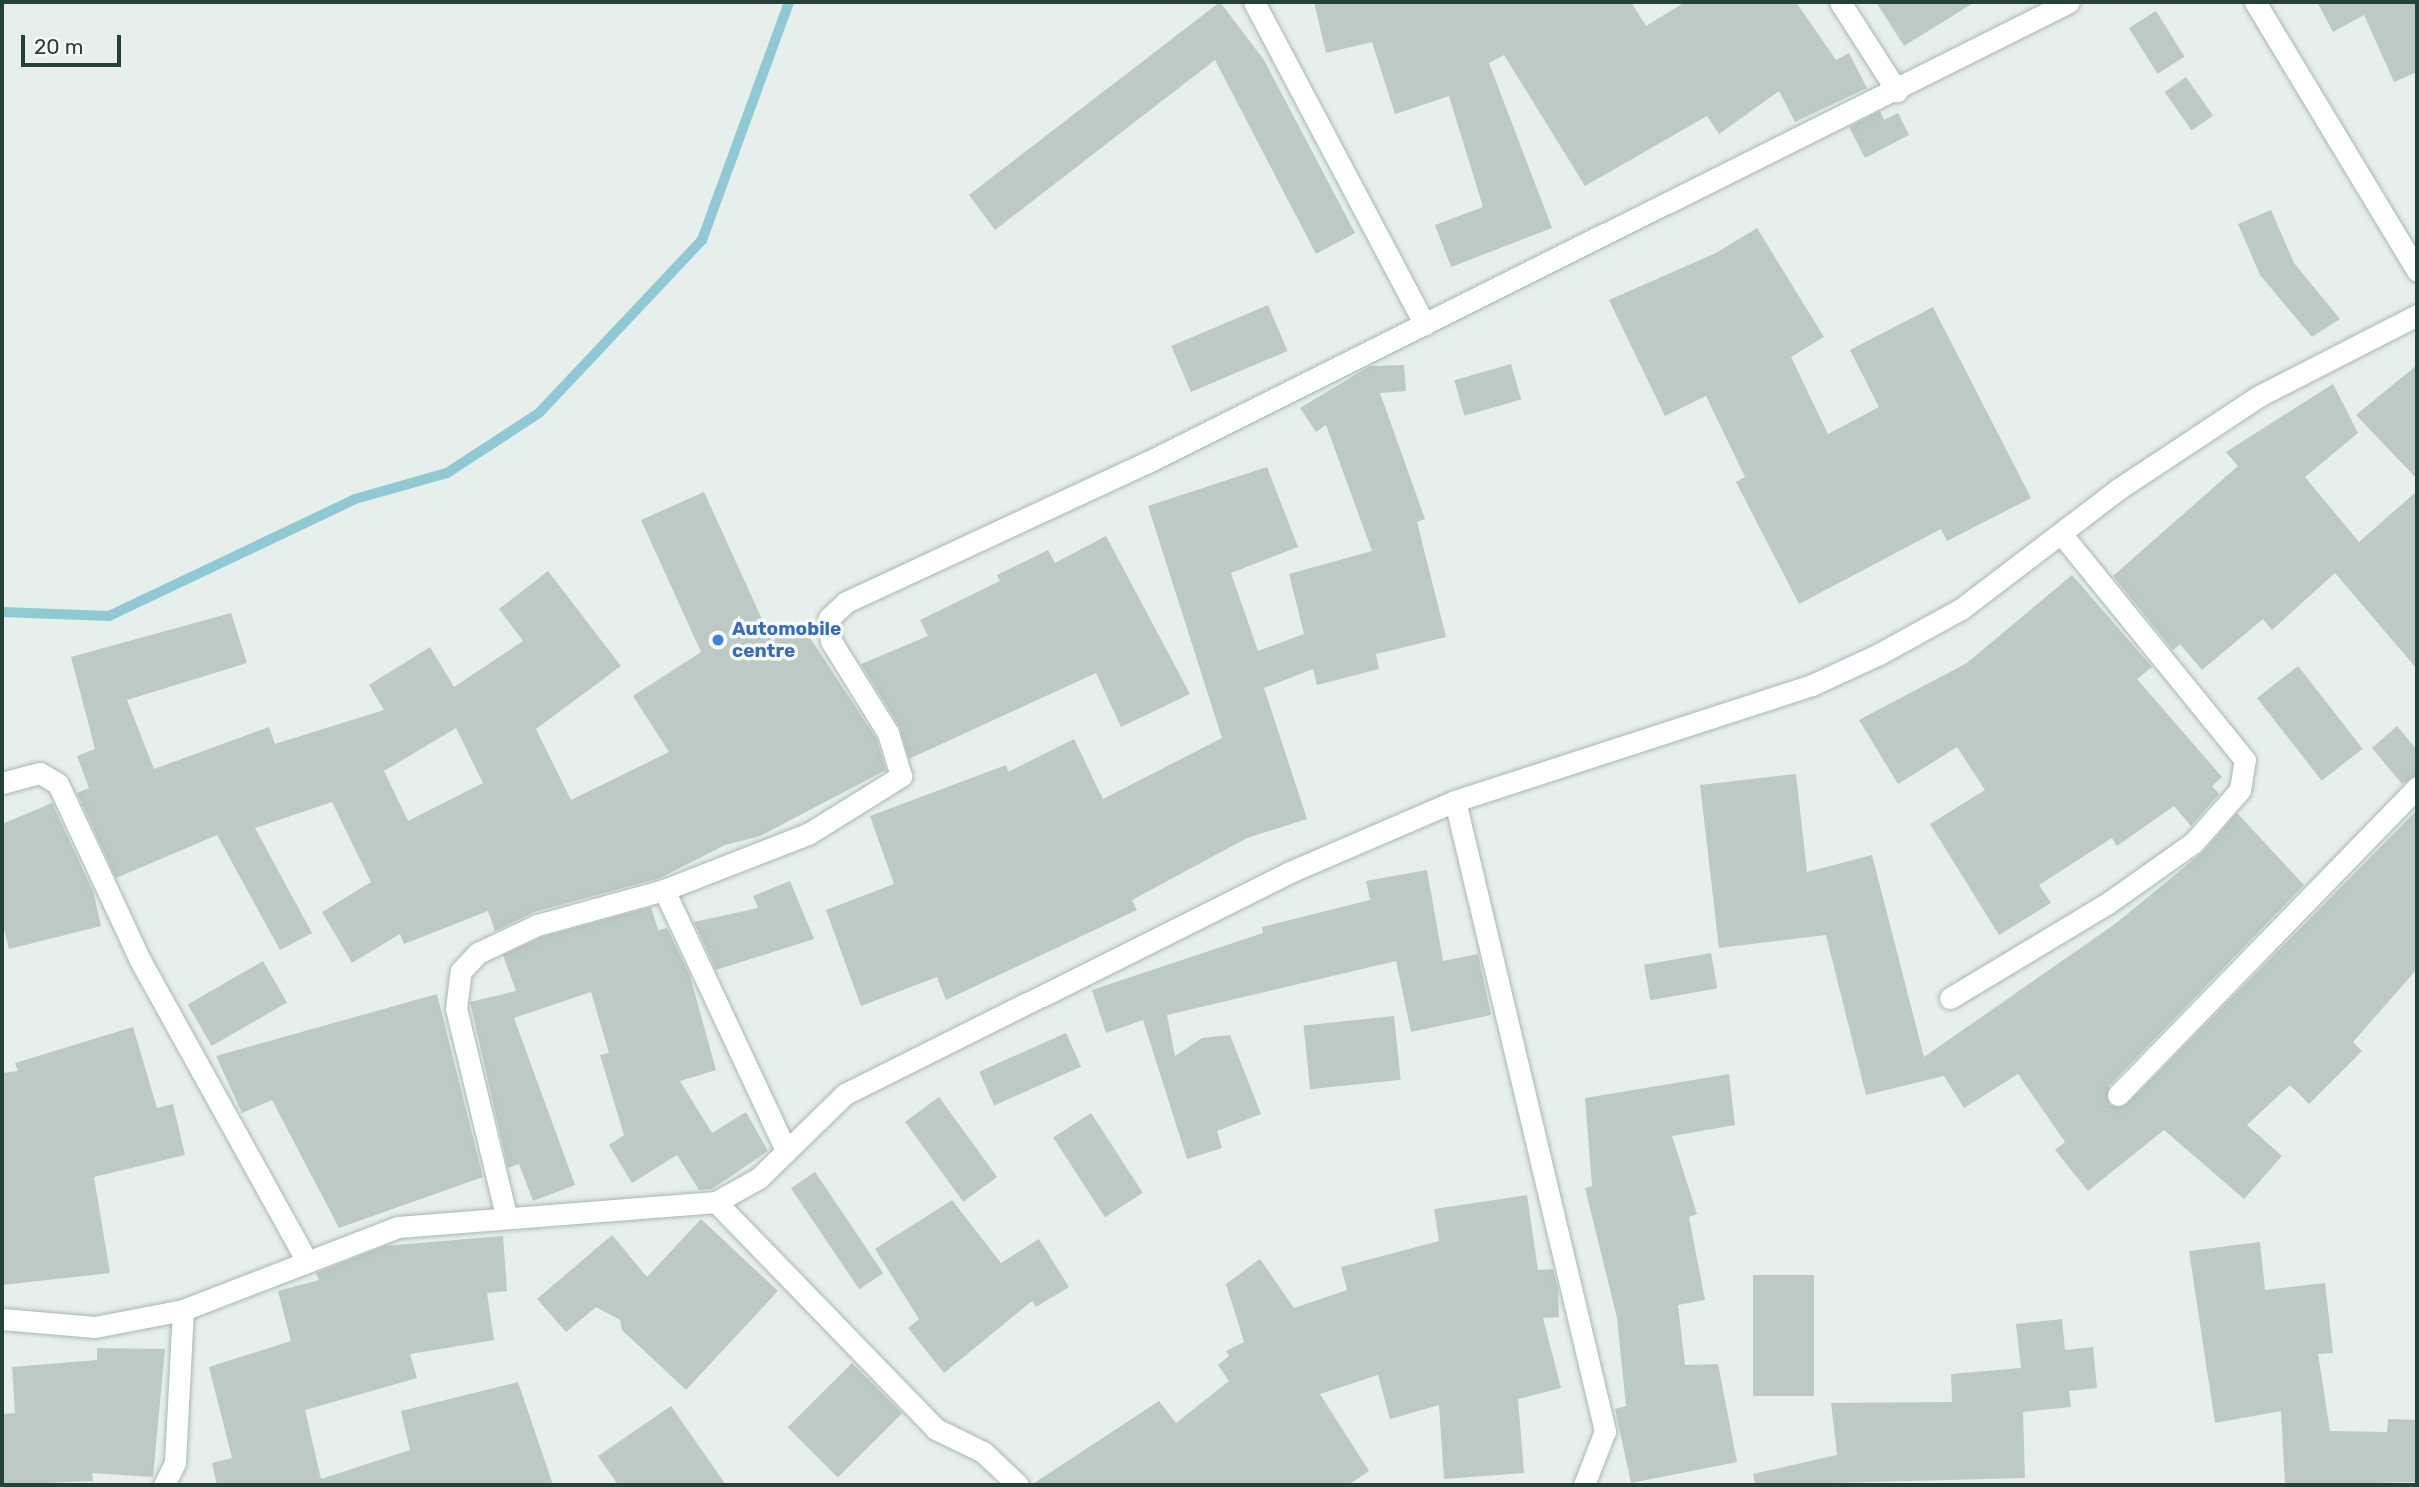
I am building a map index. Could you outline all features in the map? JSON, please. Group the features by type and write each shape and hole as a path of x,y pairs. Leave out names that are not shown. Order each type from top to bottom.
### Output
{"street":[{"path":"1254,2 1425,325"},
{"path":"1840,2 1897,91"},
{"path":"506,1215 456,1009 461,971 478,953 537,925 664,890 808,834 901,776 888,733 831,640 829,618 846,603 1425,325 1897,91 2069,2"},
{"path":"2255,2 2417,271"},
{"path":"2,1319 95,1327 183,1310 398,1227 506,1215 716,1202 759,1178 845,1094 1278,877 1455,802 1812,685 1961,609 2063,536 2118,490 2259,396 2417,315"},
{"path":"1950,998 2108,903 2194,842 2240,790 2245,760 2063,536"},
{"path":"2,783 40,773 58,784 140,960 307,1261"},
{"path":"2118,1095 2417,788"},
{"path":"1455,802 1605,1431 1584,1485"},
{"path":"664,890 786,1150"},
{"path":"716,1202 936,1429 983,1452 1018,1485"},
{"path":"164,1485 175,1462 183,1310"}],"building":[{"path":"1220,2 1264,60 1355,233 1316,254 1215,60 995,230 969,195"},
{"path":"1314,2 1631,2 1646,26 1685,2 1796,2 1836,60 1849,53 1867,88 1795,122 1779,91 1719,134 1707,116 1585,186 1504,55 1489,63 1552,228 1451,267 1435,225 1483,207 1449,96 1395,114 1372,42 1326,53"},
{"path":"1876,2 1975,2 1904,46"},
{"path":"2317,2 2417,2 2417,72 2394,82 2364,15 2333,32"},
{"path":"2156,11 2185,57 2157,74 2129,28"},
{"path":"2186,77 2213,116 2192,130 2165,92"},
{"path":"1880,111 1884,120 1898,113 1909,135 1865,158 1849,127"},
{"path":"2271,210 2294,263 2340,319 2312,337 2260,275 2238,224"},
{"path":"1757,228 1824,337 1791,357 1828,434 1879,407 1850,350 1933,307 2031,498 1947,541 1941,529 1799,604 1736,482 1745,477 1706,396 1665,416 1609,300 1716,253"},
{"path":"1268,305 1288,351 1191,392 1171,346"},
{"path":"1511,364 1521,400 1464,416 1454,380"},
{"path":"1404,365 1406,391 1380,393 1425,519 1417,522 1446,637 1376,654 1379,669 1317,685 1313,669 1264,688 1307,819 1247,838 1132,900 1137,910 946,1000 937,977 861,1006 826,910 894,884 870,816 1006,765 1008,772 1074,739 1103,799 1222,738 1148,506 1267,467 1298,547 1231,573 1258,651 1304,634 1289,574 1372,551 1326,425 1316,432 1300,408 1370,366"},
{"path":"2417,365 2417,479 2356,415"},
{"path":"2333,384 2358,433 2305,477 2359,542 2417,491 2417,669 2335,573 2272,630 2263,619 2202,670 2180,644 2173,650 2113,576 2238,466 2226,452"},
{"path":"704,492 772,641 801,624 876,738 886,770 760,836 725,845 660,878 534,912 495,931 488,911 404,944 400,934 352,963 322,912 371,882 332,802 255,828 312,933 280,950 217,835 116,878 77,793 89,788 77,756 95,749 71,657 231,613 247,663 127,700 154,769 269,727 275,744 384,710 369,685 430,647 454,687 523,641 499,609 548,571 621,666 536,729 571,800 669,752 633,696 701,652 641,520","holes":["456,728 483,783 408,821 384,771"]},
{"path":"1106,536 1190,694 1121,727 1096,673 909,759 899,726 861,664 928,636 920,620 1000,581 997,575 1048,550 1055,563"},
{"path":"2072,575 2152,667 2137,679 2222,777 2212,786 2219,794 2191,826 2174,806 2117,846 2112,838 2039,885 2051,903 1999,935 1930,824 1985,790 1957,747 1898,784 1859,720 1967,663"},
{"path":"2298,666 2363,749 2322,781 2257,698"},
{"path":"2397,726 2417,750 2417,775 2402,784 2372,748"},
{"path":"1796,774 1807,872 1872,855 1924,1057 2115,924 2204,851 2237,813 2304,885 2109,1086 2109,1105 2127,1104 2417,810 2417,969 2353,1042 2362,1051 2309,1104 2290,1085 2247,1125 2282,1156 2244,1199 2164,1130 2088,1191 2055,1150 2065,1142 2018,1074 1964,1108 1944,1076 1866,1095 1826,935 1719,948 1700,785"},
{"path":"52,803 93,891 101,926 9,949 2,921 2,824"},
{"path":"1427,870 1443,961 1478,954 1491,1015 1411,1032 1396,961 1167,1015 1175,1056 1202,1038 1230,1035 1261,1114 1217,1131 1222,1148 1187,1159 1143,1020 1106,1033 1092,990 1263,933 1262,927 1370,900 1366,881"},
{"path":"790,881 814,939 716,970 694,922 758,908 753,896"},
{"path":"651,907 658,930 667,928 690,976 716,1070 680,1081 712,1133 746,1112 768,1151 712,1189 699,1190 677,1155 632,1183 609,1145 624,1135 600,1055 609,1053 591,992 514,1018 575,1185 533,1201 519,1164 508,1168 470,1002 516,991 503,955 542,937"},
{"path":"1711,953 1717,988 1650,1000 1644,965"},
{"path":"263,961 287,1003 212,1046 188,1004"},
{"path":"437,994 483,1177 339,1228 272,1100 242,1113 216,1056"},
{"path":"1394,1016 1401,1080 1310,1089 1303,1026"},
{"path":"133,1027 157,1108 173,1104 185,1155 94,1177 110,1273 2,1285 2,1073 18,1071 15,1063"},
{"path":"1066,1033 1081,1067 994,1105 979,1072"},
{"path":"1729,1074 1735,1125 1672,1136 1697,1214 1689,1217 1705,1300 1678,1305 1685,1365 1718,1364 1737,1462 1631,1483 1615,1409 1626,1406 1617,1318 1585,1188 1592,1186 1585,1098"},
{"path":"939,1097 997,1177 963,1202 905,1122"},
{"path":"1091,1113 1143,1193 1105,1217 1053,1138"},
{"path":"815,1172 883,1273 859,1289 791,1188"},
{"path":"1527,1195 1538,1270 1553,1269 1558,1289 1559,1317 1543,1318 1561,1388 1518,1399 1524,1473 1444,1479 1439,1405 1390,1419 1378,1375 1320,1394 1369,1471 1348,1485 1031,1485 1159,1401 1176,1423 1229,1381 1218,1365 1229,1356 1226,1351 1244,1342 1226,1284 1260,1259 1294,1308 1347,1290 1341,1267 1439,1241 1434,1209"},
{"path":"952,1200 1001,1263 1039,1239 1069,1287 1036,1307 1032,1301 944,1373 908,1328 919,1319 875,1249"},
{"path":"701,1219 778,1291 686,1390 622,1330 620,1320 596,1307 566,1332 537,1299 612,1235 647,1277"},
{"path":"503,1236 507,1291 487,1293 494,1340 410,1354 417,1378 305,1410 321,1479 410,1450 401,1411 518,1382 553,1485 217,1485 212,1463 232,1458 209,1367 291,1341 278,1291 319,1280 316,1273 384,1246"},
{"path":"2260,1242 2265,1290 2325,1283 2333,1353 2318,1354 2330,1431 2387,1432 2388,1419 2417,1420 2417,1482 2285,1485 2281,1411 2215,1423 2189,1251"},
{"path":"1753,1275 1814,1275 1814,1396 1753,1396"},
{"path":"2062,1319 2065,1350 2093,1347 2097,1388 2069,1391 2071,1407 2023,1412 2025,1478 1755,1485 1753,1474 1837,1455 1831,1403 1952,1402 1951,1374 2021,1368 2016,1324"},
{"path":"97,1348 165,1349 153,1477 92,1473 93,1481 2,1485 2,1414 15,1413 12,1367 97,1360"},
{"path":"852,1363 902,1413 838,1478 788,1427"},
{"path":"671,1406 726,1485 618,1485 598,1456"}],"waterway":[{"path":"2,612 109,616 355,499 447,473 539,413 702,240 789,2"}],"place":[{"name":"Automobile centre","path":"718,640"}]}
